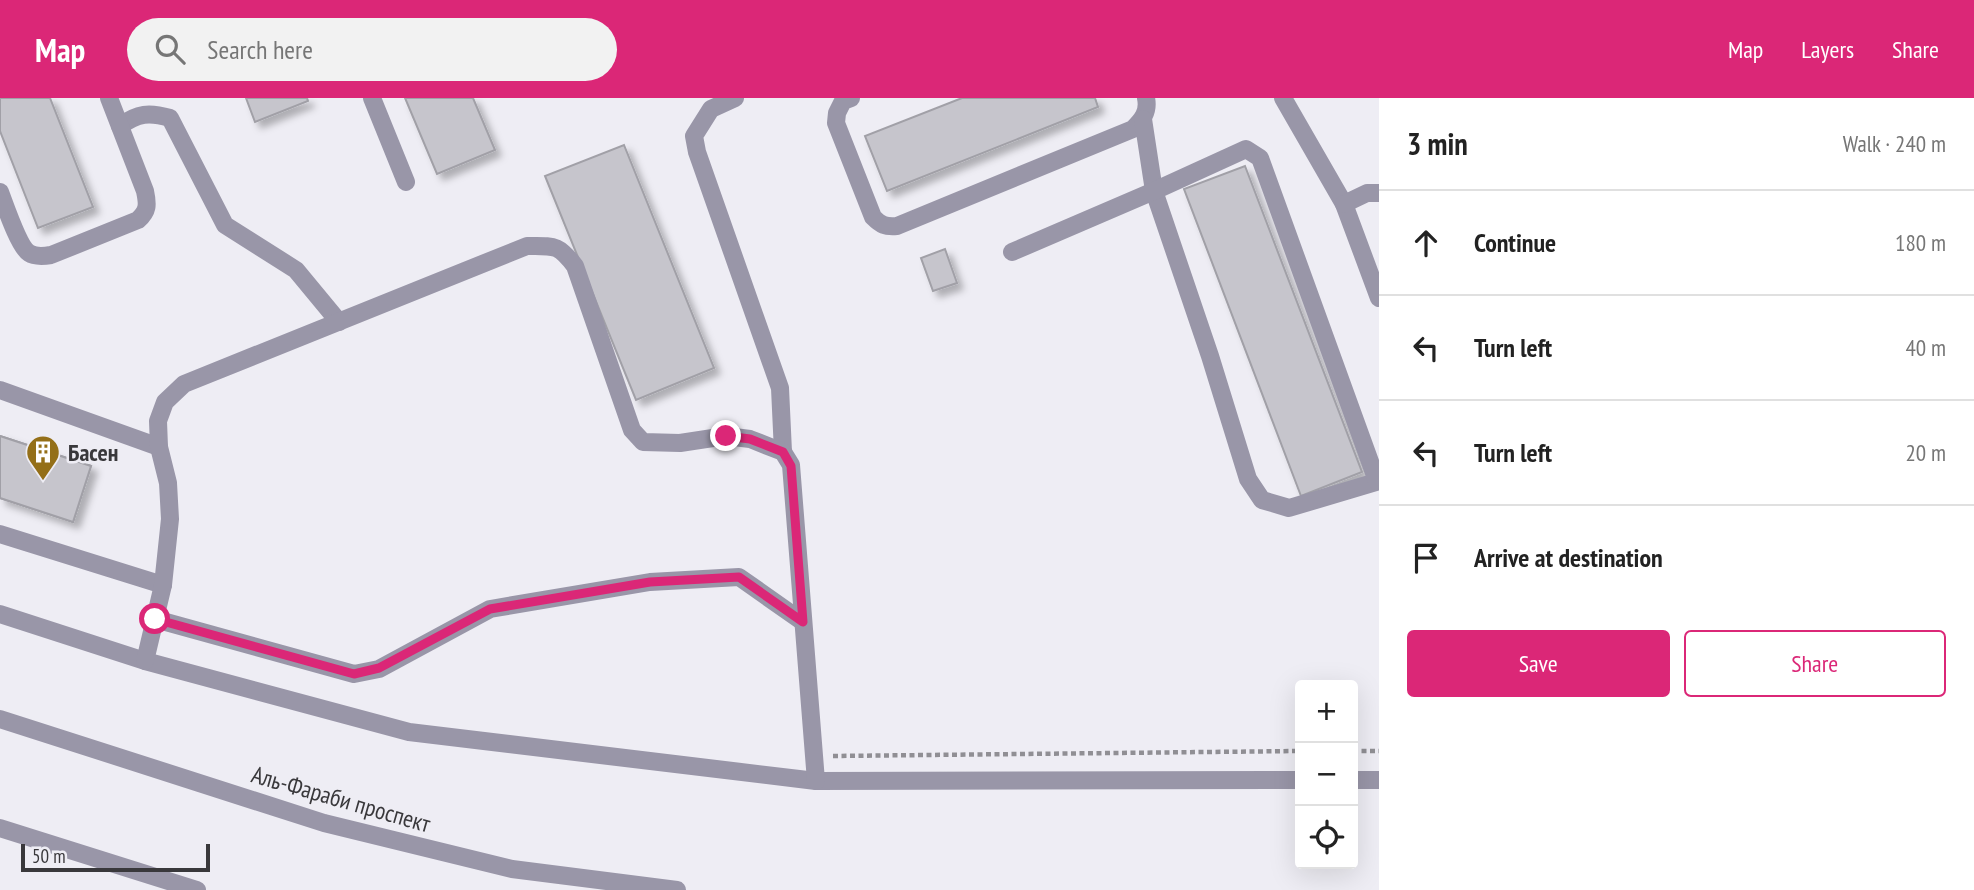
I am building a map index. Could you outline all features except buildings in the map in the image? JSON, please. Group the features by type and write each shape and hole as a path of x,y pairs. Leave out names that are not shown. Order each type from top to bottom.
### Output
{"street":[{"path":"0,192 22,244 30,254 39,256 51,255 138,220 145,214 148,204 145,191 109,98"},
{"path":"372,98 406,182"},
{"path":"735,98 711,109 694,136 697,152 780,388 783,452 791,466 817,782"},
{"path":"851,98 842,101 836,123 873,216 881,225 889,227 1133,129 1143,119"},
{"path":"1012,252 1154,191 1246,149 1260,158 1378,481 1289,508 1262,500 1248,479 1154,191 1143,119 1146,98"},
{"path":"1283,98 1344,204 1379,298"},
{"path":"120,126 132,117 153,113 170,118 225,225 296,270 339,322"},
{"path":"1344,204 1367,194 1379,193"},
{"path":"145,661 163,585 170,519 168,483 159,447 158,421 165,402 184,384 527,246 549,246 563,251 575,266 632,430 643,442 680,443 726,436 750,439 783,452"},
{"path":"0,390 159,447"},
{"path":"0,534 163,585"},
{"path":"155,619 354,674 379,668 490,609 650,582 739,577 803,622"},
{"path":"0,614 145,661 409,732 817,782 1295,780"},
{"name":"Аль-Фараби проспект","path":"0,719 324,823 512,869 677,890"},
{"path":"1358,780 1379,780"},
{"path":"0,828 197,890"}],"path":[{"path":"814,756 1295,751"},
{"path":"1358,751 1379,751"}],"place":[{"name":"Басен","path":"43,482"}],"route":[{"path":"155,619 354,674 379,668 490,609 650,582 739,577 803,622 791,466 783,452 750,439 726,436"}]}
